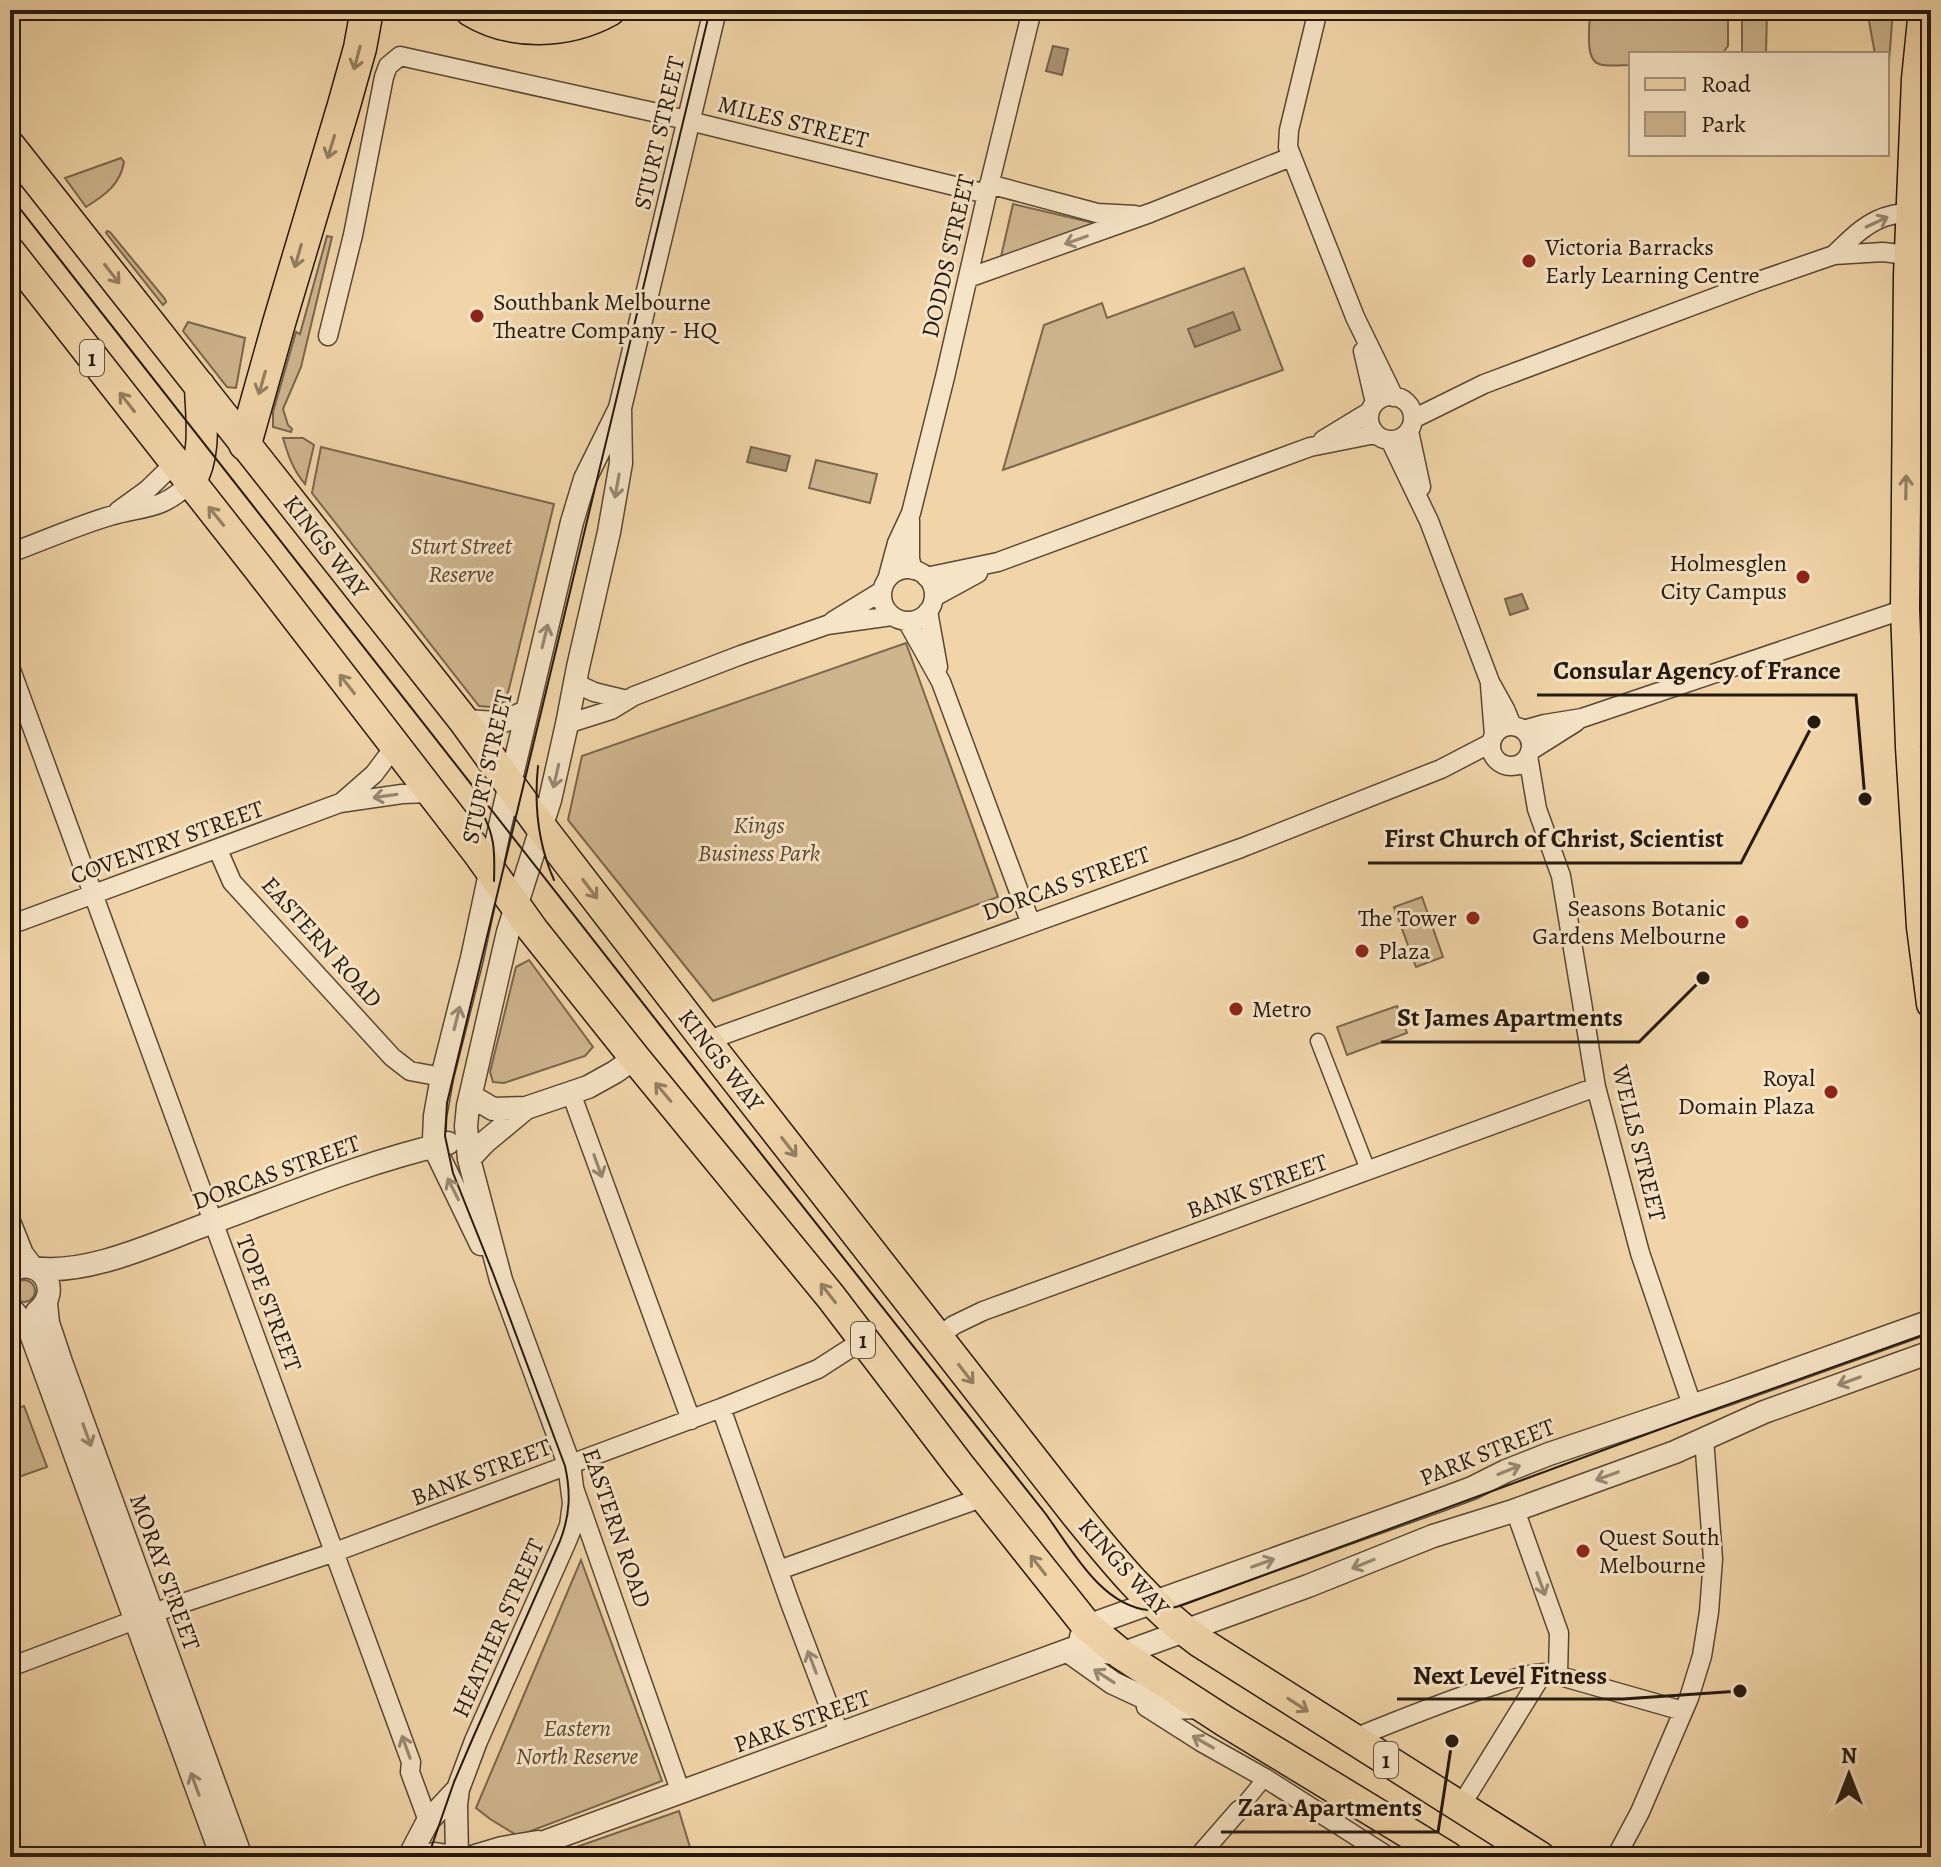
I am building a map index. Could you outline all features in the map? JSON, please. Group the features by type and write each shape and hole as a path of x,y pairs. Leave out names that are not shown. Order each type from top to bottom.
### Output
{"highway":[{"path":"245,444 344,105 367,10"},
{"path":"471,10 501,23 534,29 569,24 609,10"},
{"name":"KINGS WAY","path":"10,146 464,721 706,1041 1123,1572 1184,1631 1540,1857"},
{"name":"1","path":"10,252 259,569 516,907 821,1285 984,1497 1076,1642 1121,1654 1448,1857"},
{"path":"182,473 199,465 200,386"}],"main road":[{"path":"1923,10 1916,79 1921,214 1918,605 1910,747 1921,927 1931,1004"},
{"path":"1931,316 1928,374 1931,464"}],"street":[{"name":"STURT STREET","path":"435,1146 435,1116 442,1077 527,712 585,479 620,408 715,10"},
{"name":"DODDS STREET","path":"885,585 897,543 911,513 1032,10"},
{"path":"1318,10 1288,144 1355,317 1405,412 1429,521"},
{"name":"MILES STREET","path":"328,336 353,235 384,77 388,66 400,56 1097,213 1150,213"},
{"name":"MILES STREET","path":"968,278 1150,213 1291,157"},
{"path":"1834,255 1864,228 1893,214 1921,214"},
{"path":"567,724 611,710 627,700 741,655 827,625 900,618 915,620 931,604 998,562 1310,447 1372,408 1381,399 1405,412 1834,255 1866,252 1920,256"},
{"path":"1355,317 1372,408 1369,424 1383,437 1429,521 1490,682 1518,728 1530,740 1529,753"},
{"name":"STURT STREET","path":"468,1149 467,1116 493,998 516,907 542,827 609,532 621,463 620,408"},
{"path":"1310,447 1404,436 1405,412"},
{"path":"10,553 112,515 142,509 177,496 182,473"},
{"name":"DODDS STREET","path":"911,513 910,559 919,573"},
{"path":"827,625 885,585 898,571 919,573 998,562"},
{"path":"919,573 933,589 931,604 941,682"},
{"path":"885,585 884,605 900,618 941,682 1031,924"},
{"path":"1496,750 1505,727 1518,728 1582,718 1918,605"},
{"name":"TOPE STREET","path":"10,667 335,1552 411,1762 410,1772 428,1821"},
{"path":"1490,682 1496,750"},
{"path":"575,683 594,692 627,700"},
{"path":"464,721 498,723 527,712"},
{"path":"1496,750 1519,765 1529,753 1582,718"},
{"name":"COVENTRY STREET","path":"340,803 374,774 395,746"},
{"name":"DORCAS STREET","path":"706,1041 1241,848 1496,750"},
{"name":"WELLS STREET","path":"1496,750 1537,809"},
{"name":"WELLS STREET","path":"1529,753 1537,809 1561,876 1596,1087 1640,1253 1704,1438"},
{"name":"COVENTRY STREET","path":"10,925 340,803 431,793"},
{"name":"EASTERN ROAD","path":"218,850 232,882 392,1057 410,1071 442,1077"},
{"path":"1318,1041 1368,1170"},
{"path":"471,1096 493,1109 526,1108 602,1080 635,1058"},
{"name":"BANK STREET","path":"938,1337 983,1311 1596,1087"},
{"path":"571,1093 691,1420"},
{"path":"468,1149 485,1142 526,1108"},
{"name":"DORCAS STREET","path":"25,1269 48,1270 105,1261 359,1169 435,1146 468,1149"},
{"name":"EASTERN ROAD","path":"435,1146 450,1183 501,1280"},
{"name":"EASTERN ROAD","path":"468,1149 501,1280 681,1793"},
{"path":"10,1224 25,1269"},
{"name":"DORCAS STREET","path":"12,1312 30,1315 39,1311 60,1288 105,1261"},
{"name":"MORAY STREET","path":"25,1269 43,1274 48,1284 48,1323 222,1857"},
{"name":"MORAY STREET","path":"12,1312 28,1328 34,1342 241,1857"},
{"name":"PARK STREET","path":"472,1857 502,1848 547,1841 840,1735 1076,1642 1153,1603 1472,1488 1549,1454 1931,1321"},
{"name":"BANK STREET","path":"10,1667 144,1617 571,1474 691,1420 818,1369 863,1340"},
{"path":"1121,1654 1308,1586 1433,1536 1675,1452 1764,1412 1931,1352"},
{"path":"721,1408 840,1735"},
{"path":"1616,1857 1640,1812 1689,1698 1702,1656 1713,1559 1704,1438"},
{"name":"HEATHER STREET","path":"455,1857 458,1789 476,1741 571,1526 574,1503 571,1474"},
{"path":"779,1570 984,1497"},
{"path":"1460,1807 1550,1674 1559,1633 1515,1510"},
{"path":"1076,1642 1104,1677 1142,1697 1167,1708 1203,1707"},
{"path":"1352,1739 1445,1701 1520,1677 1550,1674 1683,1711"},
{"path":"1142,1697 1146,1707 1381,1852 1391,1821"},
{"path":"1198,1857 1265,1778"},
{"name":"HEATHER STREET","path":"409,1857 428,1821 458,1789"},
{"name":"PARK STREET","path":"520,1857 547,1841"},
{"path":"416,1857 435,1854 455,1857"}],"green space":[{"path":"1590,10 1728,10 1728,46 1724,52 1629,52 1629,65 1611,66 1594,61 1589,32"},
{"path":"1742,10 1767,10 1766,52 1742,52"},
{"path":"1867,10 1893,10 1889,62 1889,52 1875,52"},
{"path":"121,158 124,162 115,183 86,207 65,178"},
{"path":"1013,204 1098,224 1000,261"},
{"path":"106,233 165,299 163,305"},
{"path":"327,236 332,237 301,367 283,409 291,432 273,427 273,412 296,332 300,334"},
{"path":"1244,268 1283,370 1003,470 1044,325 1102,303 1107,318"},
{"path":"188,322 245,338 236,388 227,387 183,331"},
{"path":"283,438 303,438 314,445 305,484 291,462"},
{"name":"Sturt Street Reserve","path":"321,447 554,504 506,701 492,707 479,706 312,493"},
{"path":"816,460 877,474 870,503 809,488"},
{"name":"Kings Business Park","path":"906,643 998,897 713,1001 568,820 582,756"},
{"path":"1422,897 1443,957 1416,967 1394,907"},
{"path":"529,960 593,1047 585,1056 504,1083 493,1082 490,1072 516,967"},
{"path":"1397,1006 1407,1033 1347,1055 1337,1027"},
{"path":"24,1280 32,1283 35,1291 32,1299 24,1302 16,1299 13,1291 16,1283"},
{"path":"24,1406 47,1467 10,1480 10,1411"},
{"name":"Eastern North Reserve","path":"581,1560 662,1781 518,1836 476,1808"},
{"path":"679,1811 693,1857 549,1857 565,1851"}],"shaded area":[{"path":"1053,46 1068,49 1062,75 1046,71"},
{"path":"1233,312 1240,330 1195,347 1188,329"},
{"path":"751,447 790,456 786,471 747,462"},
{"path":"1522,594 1528,609 1510,615 1505,599"}],"tram line":[{"path":"428,1857 454,1782 560,1541 568,1504 565,1466 453,1173 445,1136 447,1103 710,10"},
{"path":"10,196 1045,1513 1077,1558 1116,1598 1149,1610 1180,1606 1931,1332"},
{"path":"538,766 538,824 554,880"},
{"path":"480,809 493,844 494,881"}],"place":[{"name":"Victoria Barracks Early Learning Centre","path":"1529,261"},
{"name":"Southbank Melbourne Theatre Company - HQ","path":"477,316"},
{"name":"Holmesglen City Campus","path":"1803,577"},
{"name":"First Church of Christ, Scientist","path":"1814,722"},
{"name":"Consular Agency of France","path":"1865,799"},
{"name":"The Tower","path":"1473,918"},
{"name":"Seasons Botanic Gardens Melbourne","path":"1742,922"},
{"name":"Plaza","path":"1362,951"},
{"name":"St James Apartments","path":"1703,978"},
{"name":"Metro","path":"1236,1009"},
{"name":"Royal Domain Plaza","path":"1831,1092"},
{"name":"Quest South Melbourne","path":"1583,1551"},
{"name":"Next Level Fitness","path":"1740,1691"},
{"name":"Zara Apartments","path":"1452,1741"}]}
